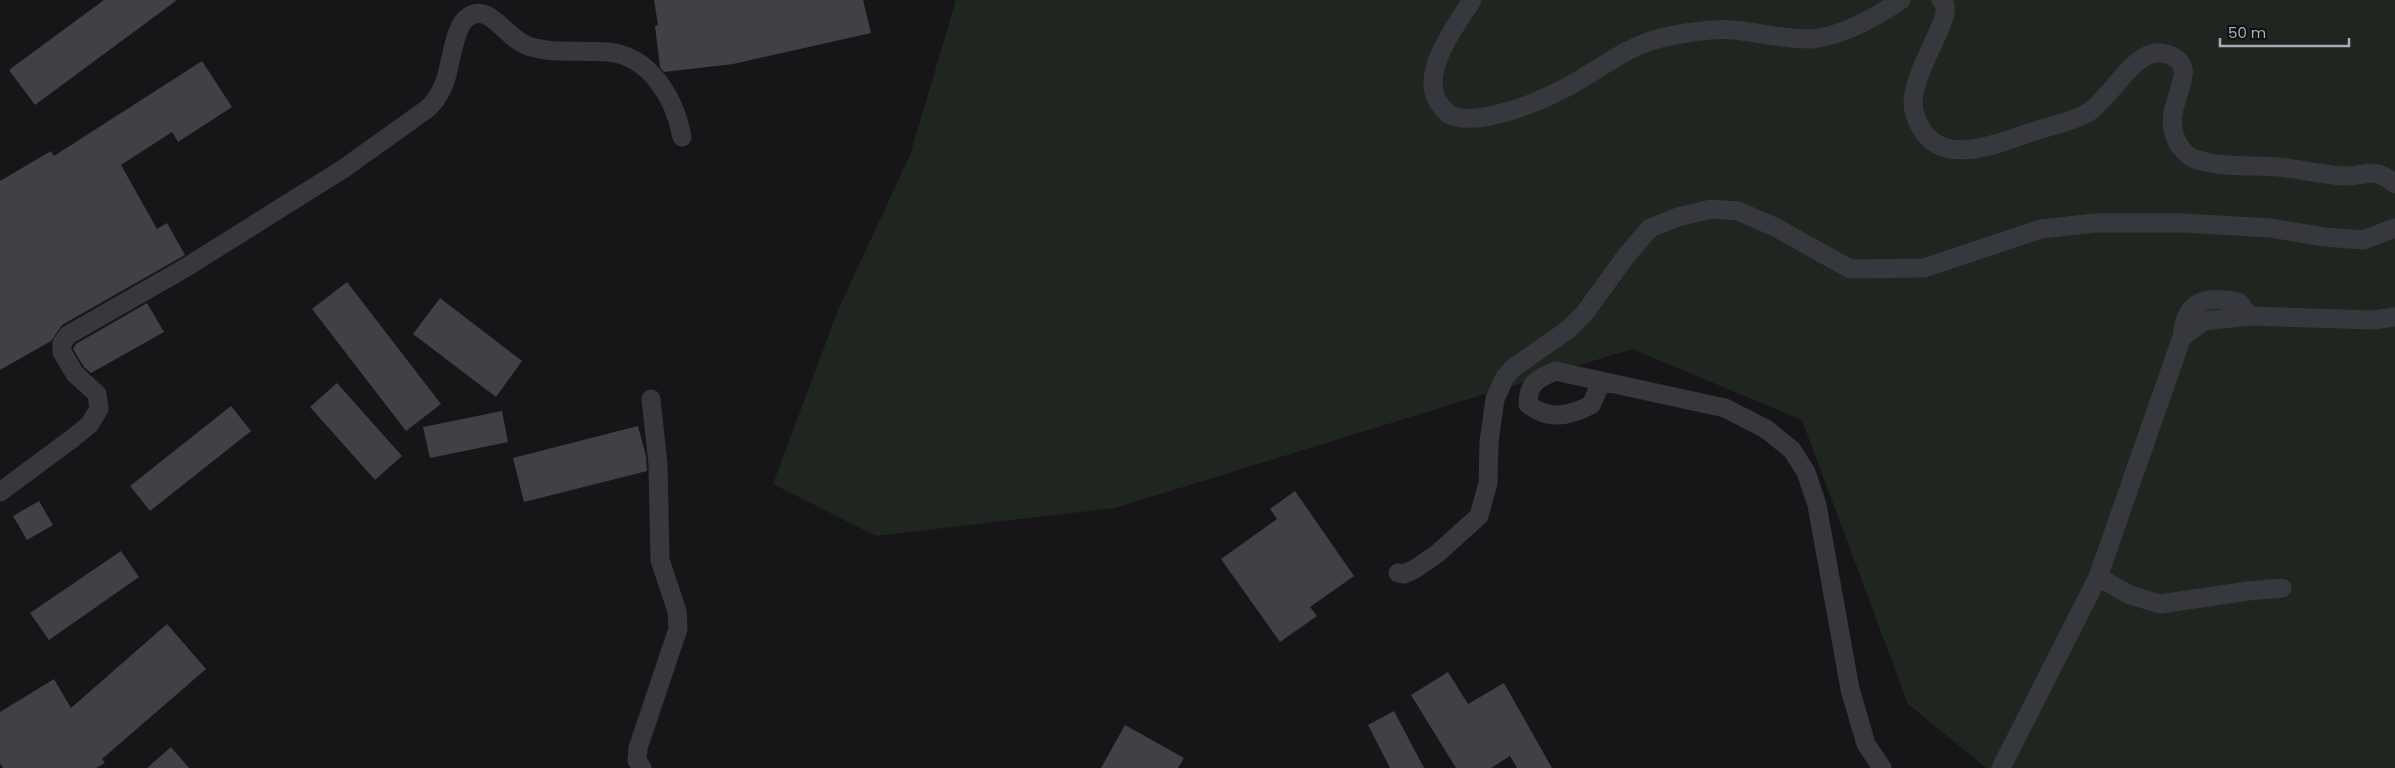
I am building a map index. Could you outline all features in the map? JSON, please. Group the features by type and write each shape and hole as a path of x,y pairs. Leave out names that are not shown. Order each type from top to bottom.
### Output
{"street":[{"path":"1472,0 1439,53 1434,72 1433,91 1439,103 1448,114 1465,118 1487,118 1557,93 1627,52 1659,39 1696,32 1732,30 1791,38 1813,38 1839,32 1902,0"},
{"path":"1941,0 1945,5 1944,14 1917,84 1913,103 1916,119 1926,137 1938,145 1957,150 1981,148 2074,119 2097,106 2138,62 2153,53 2169,53 2178,59 2184,74 2171,118 2173,133 2180,148 2194,158 2223,164 2350,176 2372,173 2388,177 2395,184"},
{"path":"0,492 89,425 99,408 97,394 75,374 62,352 62,343 68,335 185,268 343,169 427,109 435,102 445,83 460,26 473,15 490,16 511,37 530,47 610,52 636,62 647,69 665,89 676,113 682,137"},
{"path":"1398,572 1404,574 1438,554 1478,516 1488,483 1491,417 1497,390 1505,377 1513,368 1569,329 1584,314 1626,256 1650,228 1678,217 1711,209 1738,211 1775,227 1850,269 1924,268 2042,229 2095,223 2184,223 2270,228 2324,238 2363,240 2395,228"},
{"path":"2001,768 2098,577 2162,400 2182,337 2183,321 2190,309 2208,299 2217,298 2239,302 2249,316 2316,320 2374,320 2395,317"},
{"path":"1602,382 1725,408 1766,429 1792,450 1806,472 1817,505 1850,689 1866,744 1882,768"},
{"path":"642,768 637,760 638,748 678,629 677,611 660,560 658,464 651,399"},
{"path":"2098,577 2130,595 2160,604 2282,588"}],"shaded area":[{"path":"956,0 2395,0 2395,768 1986,768 1908,704 1802,420 1632,349 1115,508 876,536 773,484 838,310 910,155"}],"building":[{"path":"104,0 177,0 35,105 9,70"},
{"path":"654,0 863,0 871,33 733,64 664,72 660,67 655,26 658,25"},
{"path":"202,61 232,107 178,142 172,132 121,165 157,229 167,223 185,255 62,325 51,341 0,370 0,181 51,151 54,156"},
{"path":"347,282 441,404 406,431 312,309"},
{"path":"440,298 522,361 496,397 413,334"},
{"path":"147,303 164,332 91,373 84,367 73,349 76,344"},
{"path":"337,383 402,456 375,480 310,407"},
{"path":"231,406 251,431 150,511 130,486"},
{"path":"502,411 508,442 430,458 423,427"},
{"path":"638,426 646,456 647,471 524,502 513,458"},
{"path":"1295,491 1354,576 1310,607 1317,616 1280,642 1221,559 1277,519 1270,509"},
{"path":"39,501 53,525 27,540 13,516"},
{"path":"121,551 139,577 49,640 30,613"},
{"path":"167,624 206,669 102,759 105,763 96,768 3,768 0,763 0,712 54,679 71,708"},
{"path":"1448,672 1468,704 1504,683 1552,768 1517,768 1510,756 1491,768 1456,768 1411,695"},
{"path":"1394,711 1424,768 1390,768 1368,725"},
{"path":"1125,725 1184,758 1178,768 1101,768"},
{"path":"171,747 189,768 147,768"}]}
